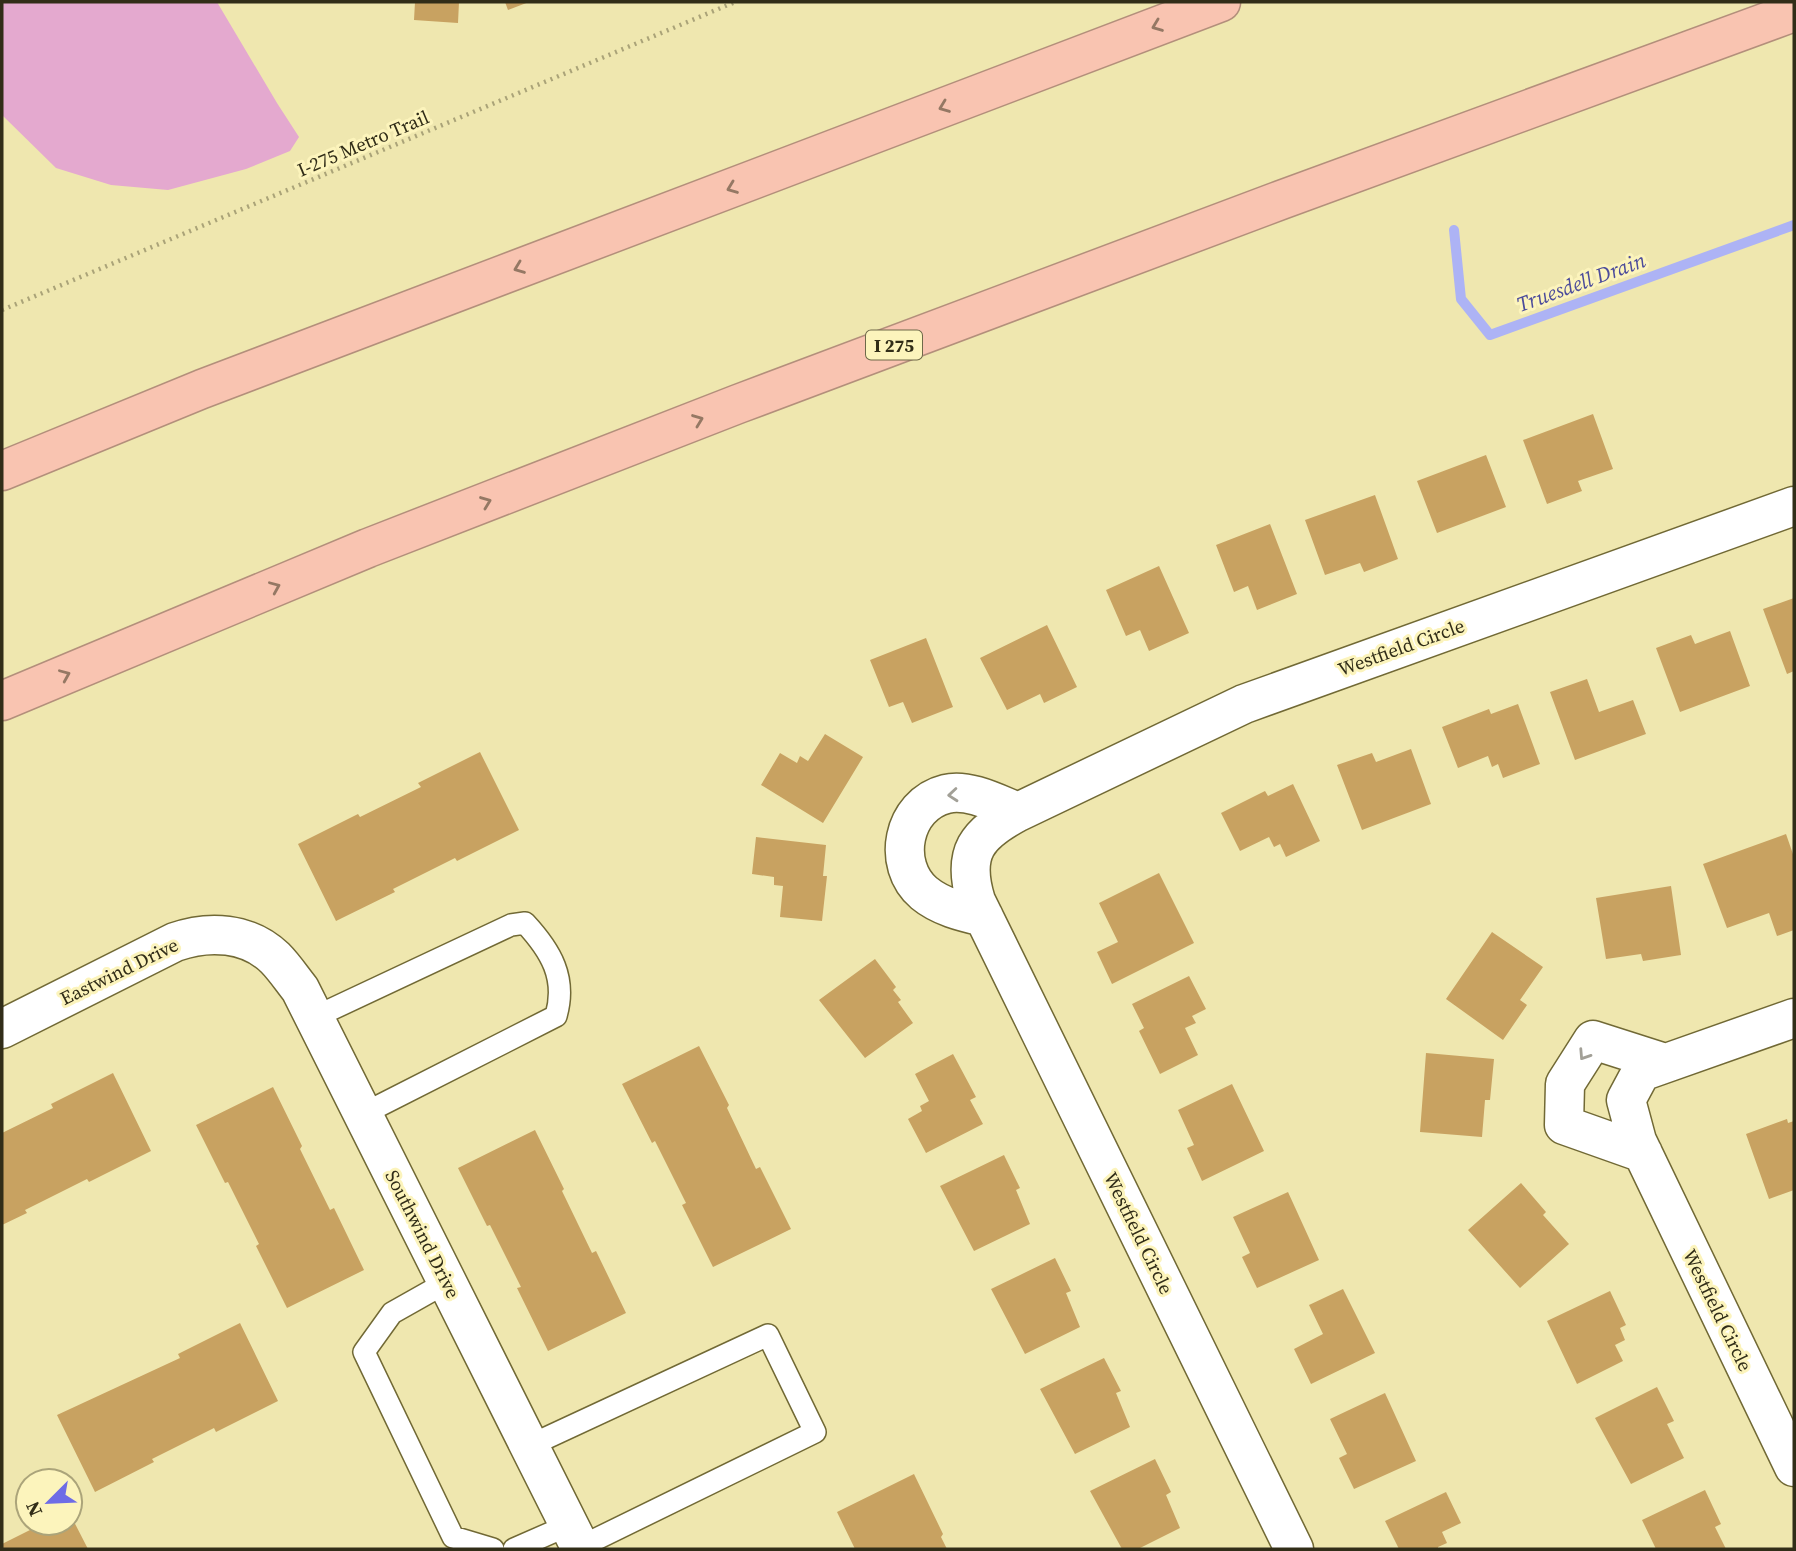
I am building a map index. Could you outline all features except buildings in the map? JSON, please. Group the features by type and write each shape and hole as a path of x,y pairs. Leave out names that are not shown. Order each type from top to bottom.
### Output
{"highway":[{"path":"2,471 215,384 1221,2"},
{"name":"I 275","path":"2,701 368,548 725,409 1281,200 1794,12"}],"street":[{"name":"Westfield Circle","path":"1294,1549 984,917 971,886 970,870 980,839 989,828 1018,812 1244,704 1794,506"},
{"path":"984,917 950,909 924,893 909,876 904,853 905,838 916,815 930,802 946,794 965,794 1018,812"},
{"name":"Eastwind Drive","path":"2,1029 175,942 192,936 211,934 241,939"},
{"name":"Southwind Drive","path":"241,939 275,957 300,989 576,1540"},
{"name":"Westfield Circle","path":"1794,1018 1641,1072 1626,1100 1637,1141 1794,1467"},
{"path":"1643,1153 1564,1125 1564,1084 1593,1040 1665,1063"}],"lane":[{"path":"315,1017 511,925 525,923 541,940 559,976 562,997 556,1017 363,1114"},
{"path":"447,1282 392,1313 364,1352 453,1537 493,1549"},
{"path":"514,1549 576,1540 815,1432 768,1335 529,1447"}],"path":[{"name":"I-275 Metro Trail","path":"2,310 735,2"}],"shaded area":[{"path":"2,2 217,2 299,137 290,151 246,169 168,190 111,185 56,168 2,115"}],"waterway":[{"name":"Truesdell Drain","path":"1454,230 1461,299 1490,335 1794,225"}]}
